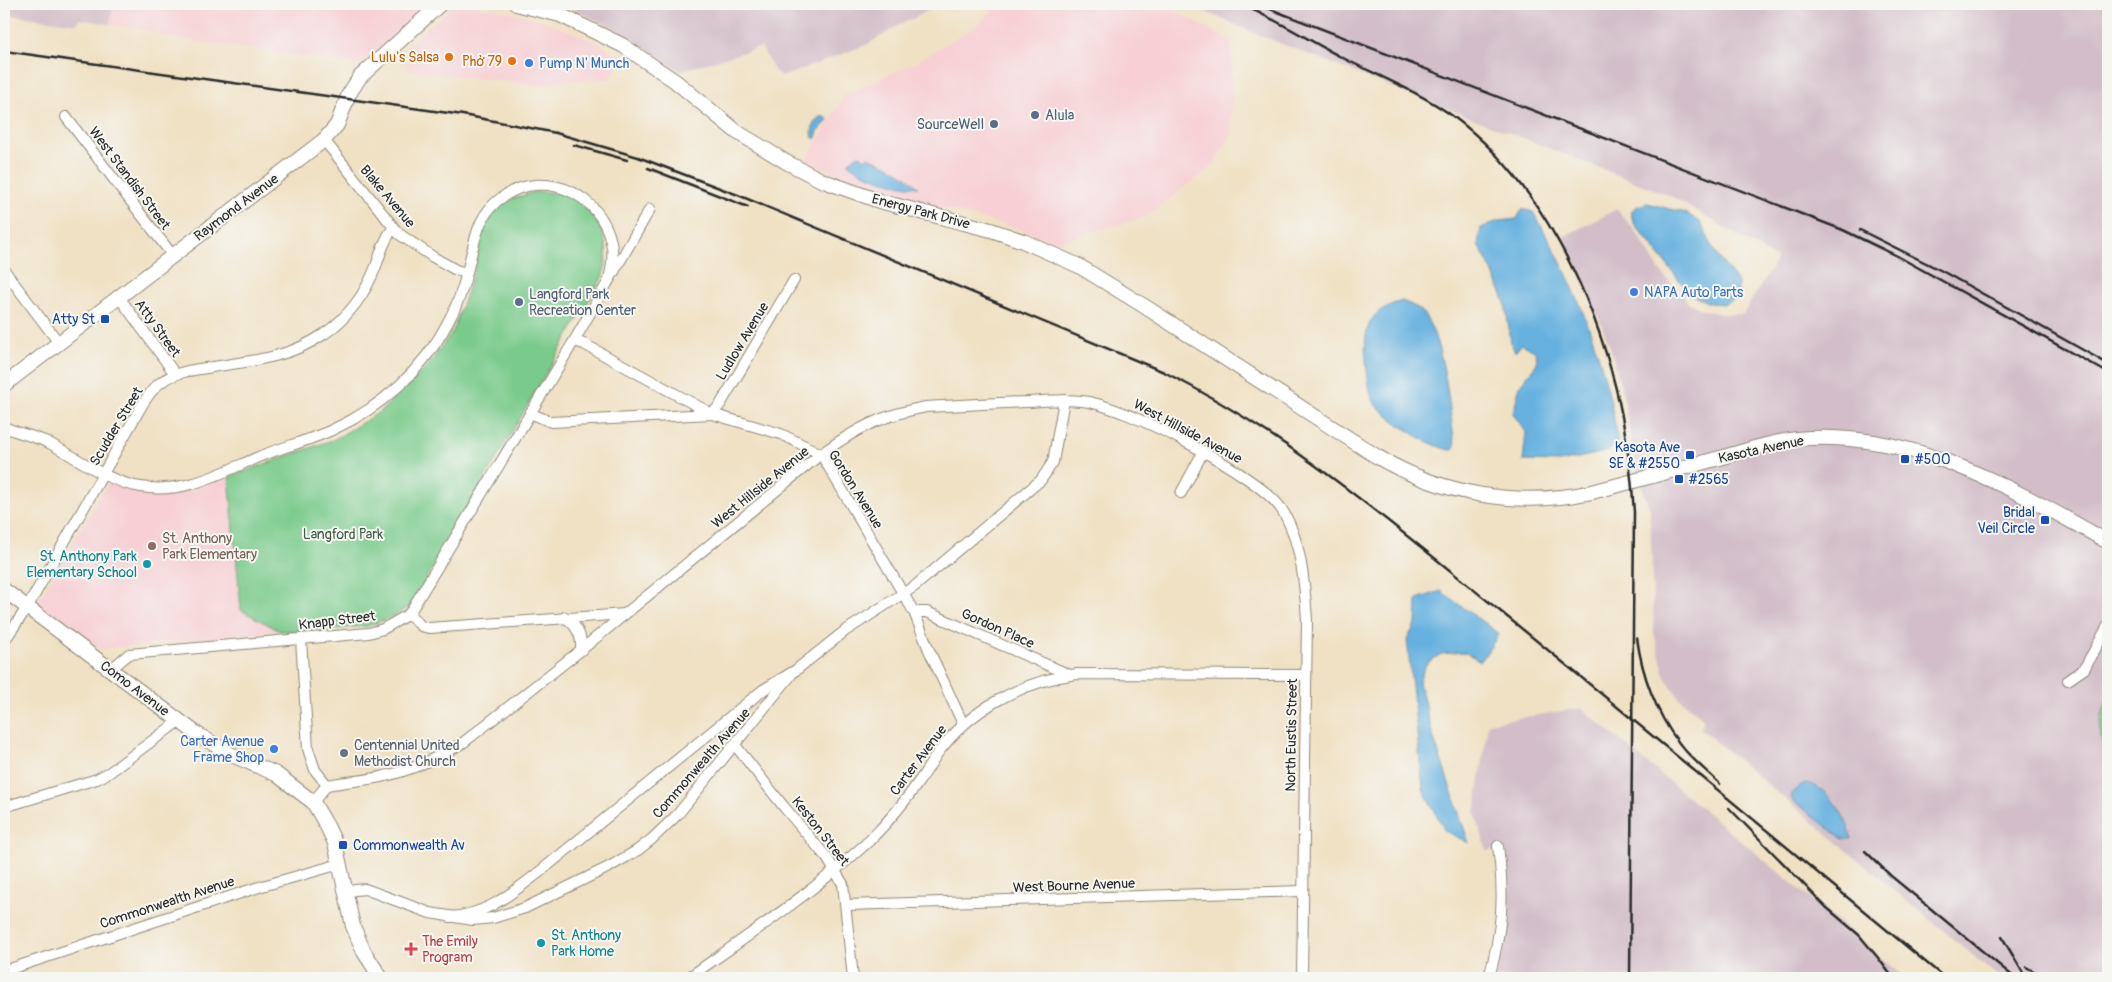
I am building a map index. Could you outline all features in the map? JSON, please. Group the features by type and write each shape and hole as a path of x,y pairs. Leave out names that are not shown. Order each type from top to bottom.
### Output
{"street":[{"path":"419,23 423,4"},
{"name":"Raymond Avenue","path":"4,386 324,140 337,125 348,94 360,77 440,4"},
{"name":"Energy Park Drive","path":"516,4 560,15 622,45 675,81 737,132 788,163 821,180 879,201 991,230 1023,241 1079,266 1325,424"},
{"name":"West Standish Street","path":"66,117 173,256"},
{"name":"Blake Avenue","path":"324,140 393,228 404,239 456,270 467,273"},
{"path":"4,427 47,442 126,484 141,487 171,488 191,485 335,429 370,409 390,394 422,361 437,341 458,301 467,273 475,232 486,213 499,199 514,190 543,184 561,187 577,194 591,204 602,218 612,243 612,262 609,279"},
{"path":"625,614 429,628 421,626 409,614 574,341 650,209"},
{"name":"Scudder Street","path":"4,641 27,608 147,397 159,384 175,374 277,356 296,350 325,333 347,314 362,294 370,280 387,235 393,228"},
{"path":"4,270 59,344"},
{"name":"Ludlow Avenue","path":"712,414 720,405 794,280"},
{"name":"Atty Street","path":"119,298 175,374"},
{"path":"574,341 584,344 712,414"},
{"name":"Commonwealth Avenue","path":"450,917 475,914 499,902 537,874 763,690 796,670 845,631 904,594 963,547 1049,471 1056,454 1064,400"},
{"name":"West Hillside Avenue","path":"327,785 386,776 414,767 444,754 482,728 581,650 821,454 848,434 866,424 906,411 926,407 1081,400 1117,409 1140,418 1245,477 1274,498"},
{"name":"Gordon Avenue","path":"530,413 551,422 712,414 781,434 821,454 914,612 963,724"},
{"name":"Kasota Avenue","path":"1325,424 1414,477 1461,492 1512,499 1545,499 1576,495 1796,439 1828,438 1859,441 1919,454 1985,476 2025,495 2108,542"},
{"path":"1181,493 1203,452"},
{"name":"North Eustis Street","path":"1274,498 1283,511 1292,531 1302,575 1307,620 1302,978"},
{"name":"Como Avenue","path":"4,590 179,721 221,749 276,774 313,802 327,826 340,864 352,926 364,952 381,978"},
{"name":"Gordon Place","path":"914,612 927,612 1070,675"},
{"name":"Knapp Street","path":"111,669 129,654 369,633 383,629 409,614"},
{"path":"565,617 572,622 580,634 581,650"},
{"path":"2068,680 2084,669 2108,626"},
{"path":"301,639 308,749 315,770 327,785 313,802"},
{"path":"2094,652 2108,644"},
{"name":"Commonwealth Avenue","path":"346,891 365,889 430,913 474,920 509,914 627,858 652,839 678,814 796,670"},
{"name":"Carter Avenue","path":"688,978 762,926 868,841 906,799 936,756 963,724 1014,692 1032,684 1070,675 1306,676"},
{"path":"4,808 97,779 110,772 179,721"},
{"name":"Keston Street","path":"735,745 835,869 843,884 854,978"},
{"path":"1489,978 1501,929 1502,884 1498,846"},
{"name":"Commonwealth Avenue","path":"4,972 259,887 340,864"},
{"name":"West Bourne Avenue","path":"846,906 1302,892"},
{"path":"4,972 6,978"}],"shaded area":[{"path":"4,4 113,4 110,24 79,19 77,24 4,14"},
{"path":"113,4 419,4 419,6 417,14 361,65 172,38 143,29 110,24"},
{"path":"454,4 493,8 541,20 597,42 624,58 609,79 562,80 543,86 407,70 408,45"},
{"path":"940,4 911,20 909,19 868,44 782,77 774,70 761,47 680,71 616,29 564,5"},
{"path":"1002,4 1163,4 1232,42 1231,135 1213,165 1146,217 1054,243 1020,229 874,189 805,161 846,94 917,62 975,26"},
{"path":"1188,4 2108,4 2108,978 2000,978 1701,729 1704,719 1680,699 1665,677 1654,633 1650,510 1636,471 1623,394 1610,346 1578,266 1563,237 1617,209 1637,233 1659,270 1688,302 1703,310 1722,314 1743,314 1777,259 1671,196 1259,35"},
{"name":"St. Anthony Park Elementary","path":"229,477 241,610 280,631 101,649 39,605 39,599 107,484 115,484 151,493 181,494"},
{"path":"1581,708 1906,978 1494,978 1504,951 1509,922 1509,885 1506,849 1487,851 1475,813 1488,723"}],"green space":[{"name":"Langford Park","path":"534,192 556,193 569,196 577,200 591,214 602,232 605,242 606,262 602,278 411,605 394,616 368,626 314,631 280,631 241,610 229,477 335,439 380,412 426,368 453,331 476,265 480,239 487,223 496,210 506,201"},
{"path":"2108,698 2108,758 2104,751 2100,728"}],"water":[{"path":"822,116 827,118 828,121 818,131 816,138 813,138 813,125"},
{"path":"858,155 864,159 868,157 888,166 901,173 918,187 891,183 862,173 848,163"},
{"path":"1647,203 1686,213 1700,222 1718,257 1738,282 1738,293 1734,300 1723,304 1710,303 1691,295 1633,222 1631,211"},
{"path":"1522,209 1533,212 1549,239 1576,294 1587,323 1606,381 1613,411 1618,442 1609,451 1560,462 1523,461 1526,432 1513,414 1520,385 1537,363 1536,352 1522,344 1515,352 1511,343 1505,302 1478,244 1481,228 1498,221 1517,219"},
{"path":"1402,301 1422,312 1436,338 1447,391 1455,446 1453,450 1445,449 1422,439 1386,415 1373,400 1368,382 1365,346 1368,327 1380,311 1389,305"},
{"path":"1441,591 1499,634 1481,661 1464,652 1441,654 1426,664 1419,682 1433,736 1469,843 1445,831 1423,789 1407,640 1416,623 1417,599"},
{"path":"1806,783 1814,785 1821,790 1836,805 1850,831 1851,839 1843,839 1793,801 1791,796 1794,791"}],"waterway":[{"path":"2103,749 2108,745"}],"railway":[{"path":"1240,4 1427,100 1454,117 1484,143 1511,172 1536,204 1557,239 1592,313 1620,404 1628,450 1634,512 1630,978"},
{"path":"1265,7 1843,230 1899,257 2108,373"},
{"path":"4,51 463,115 556,133 638,157 738,195 1164,372 1254,423 1379,513 1612,702 1945,978"},
{"path":"574,145 627,160"},
{"path":"648,168 748,207"},
{"path":"1860,230 1942,271 2108,364"},
{"path":"1637,638 1646,680 1663,719 1683,749 1720,784"},
{"path":"1729,808 1826,907 1859,935 1893,978"},
{"path":"1865,851 1891,876 2015,978"},
{"path":"2002,937 2026,978"},
{"path":"2026,967 2047,978"}],"place":[{"name":"Lulu's Salsa","path":"449,57"},
{"name":"Phở 79","path":"512,61"},
{"name":"Pump N' Munch","path":"529,63"},
{"name":"Alula","path":"1035,115"},
{"name":"SourceWell","path":"994,124"},
{"name":"NAPA Auto Parts","path":"1634,292"},
{"name":"Langford Park Recreation Center","path":"519,302"},
{"name":"Atty St","path":"105,319"},
{"name":"Kasota Ave SE & #2550","path":"1690,455"},
{"name":"#500","path":"1905,459"},
{"name":"#2565","path":"1679,479"},
{"name":"Bridal Veil Circle","path":"2045,520"},
{"name":"St. Anthony Park Elementary","path":"152,546"},
{"name":"St. Anthony Park Elementary School","path":"147,564"},
{"name":"Carter Avenue Frame Shop","path":"274,749"},
{"name":"Centennial United Methodist Church","path":"344,753"},
{"name":"Commonwealth Av","path":"343,845"},
{"name":"St. Anthony Park Home","path":"541,943"},
{"name":"The Emily Program","path":"411,949"}]}
